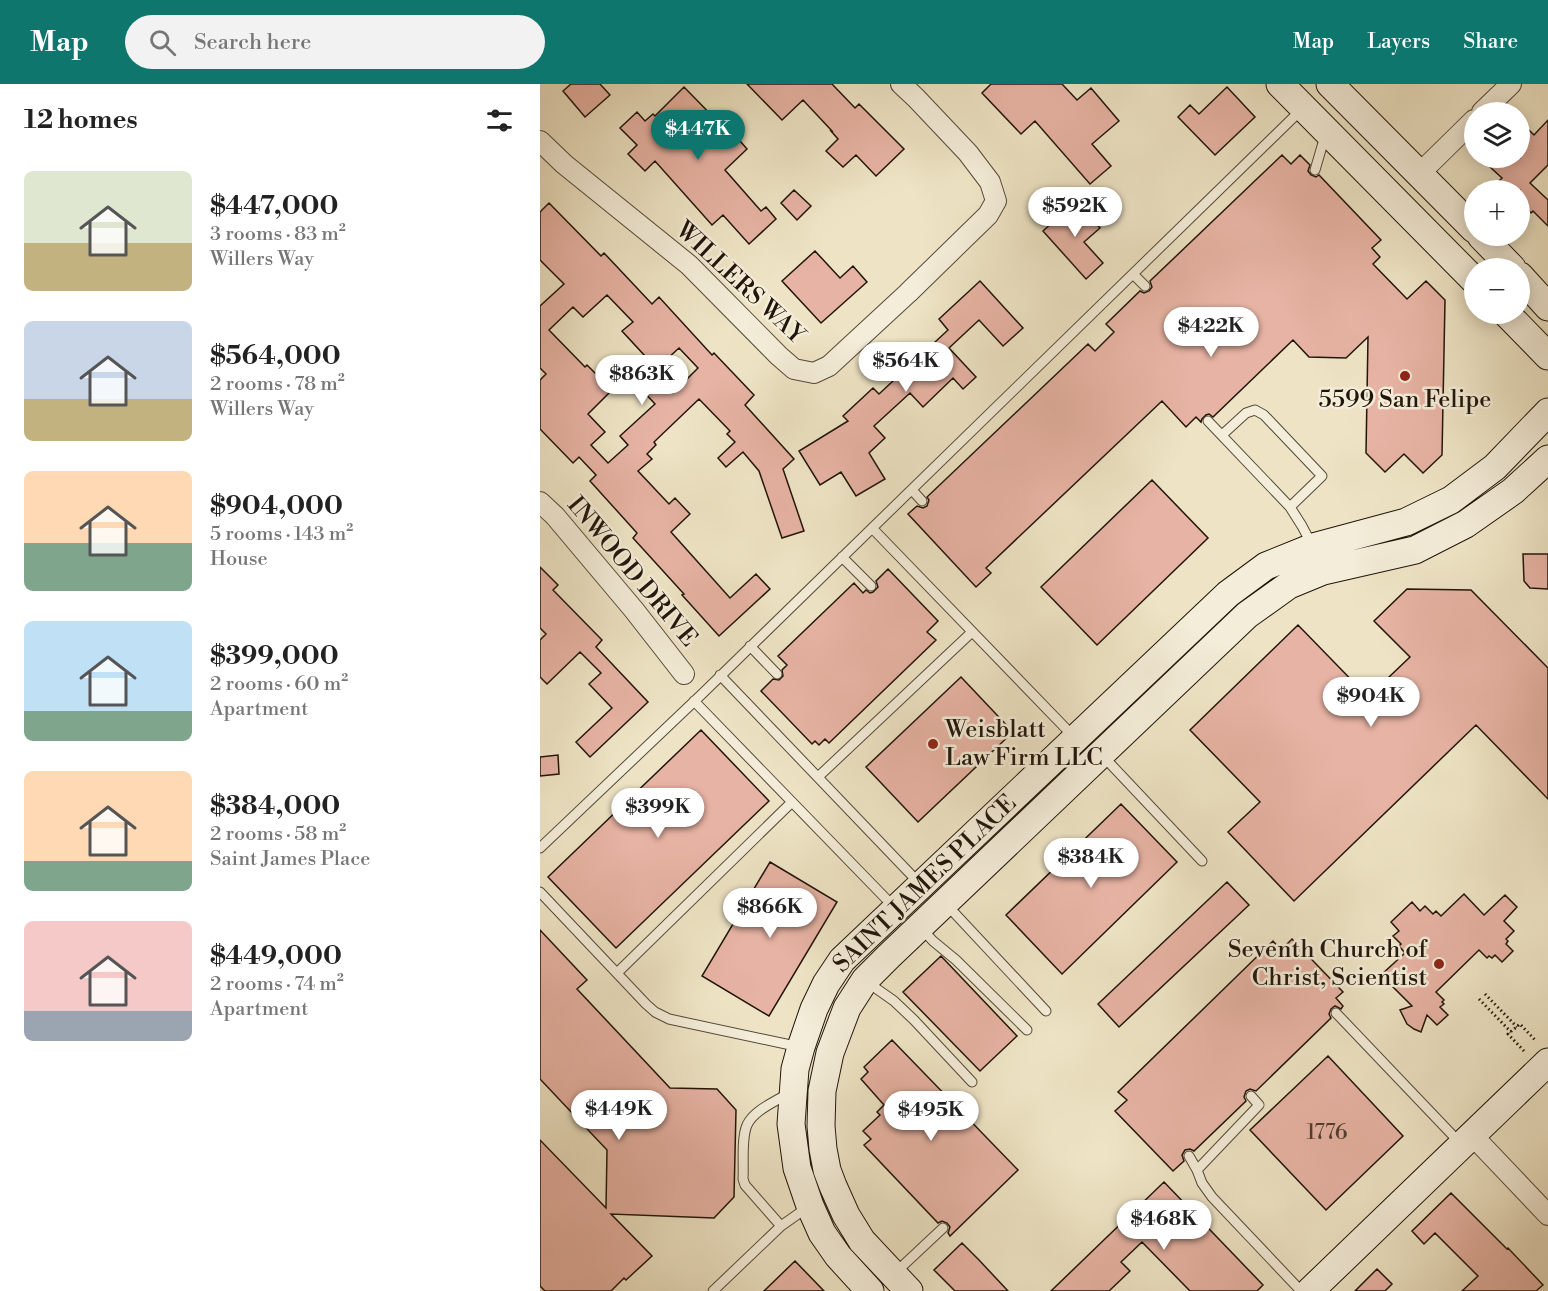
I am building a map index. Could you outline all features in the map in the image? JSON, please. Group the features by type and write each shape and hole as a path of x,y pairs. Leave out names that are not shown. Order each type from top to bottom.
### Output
{"street":[{"name":"WILLERS WAY","path":"540,141 564,164 688,265 794,369 814,373 829,366 908,293 988,215 996,201 990,182 968,153 901,84"},
{"path":"1280,84 1464,270"},
{"path":"1303,108 1329,84 1464,219"},
{"path":"1492,102 1511,84"},
{"path":"1420,173 1464,130"},
{"path":"1491,246 1502,258"},
{"path":"1530,287 1548,307"},
{"path":"1517,324 1548,356"},
{"name":"SAINT JAMES PLACE","path":"904,1287 862,1241 846,1215 833,1186 823,1149 822,1090 830,1053 847,1008 865,980 944,902 1247,615 1289,585 1318,559 1406,522 1451,500 1495,467 1548,412"},
{"name":"SAINT JAMES PLACE","path":"870,1291 838,1256 822,1233 797,1168 791,1124 795,1069 801,1047 814,1009 826,984 842,960 1228,594 1266,566 1415,550 1466,524 1514,491 1548,459"},
{"name":"INWOOD DRIVE","path":"540,502 555,516 634,610 684,674"},
{"path":"1076,739 1101,754"},
{"path":"801,1047 830,1053"},
{"path":"1310,1291 1467,1140 1536,1051"},
{"path":"1467,1140 1547,1210"}],"lane":[{"path":"540,848 912,490 1303,108"},
{"path":"1315,170 1327,131"},
{"path":"1133,274 1145,286"},
{"path":"1222,435 1246,413 1255,410 1264,415 1322,476 1290,507"},
{"path":"1208,421 1290,507 1318,559"},
{"path":"912,490 922,501"},
{"path":"872,528 1076,739"},
{"path":"842,557 871,586"},
{"path":"818,777 972,632"},
{"path":"750,646 777,674"},
{"path":"720,675 921,885"},
{"path":"694,701 896,909"},
{"path":"1101,754 1202,861"},
{"path":"617,973 792,802"},
{"path":"540,892 656,1012 669,1019 801,1047"},
{"path":"944,902 1046,1011"},
{"path":"920,926 1027,1030"},
{"path":"865,980 894,1001 914,1020 972,1082"},
{"path":"1336,1013 1467,1140"},
{"path":"781,1226 743,1179 744,1133 748,1123 755,1115 794,1090"},
{"path":"1197,1170 1259,1105 1251,1096"},
{"path":"1189,1156 1202,1183 1212,1197 1301,1291"},
{"path":"713,1291 781,1226 810,1206"},
{"path":"904,1287 943,1228"}],"path":[{"path":"1485,994 1517,1027"},
{"path":"1479,999 1511,1032 1509,1035 1536,1051"},
{"path":"1511,1032 1520,1024 1536,1051"}],"building":[{"path":"571,84 600,84 610,95 585,117 563,91"},
{"path":"747,84 832,84 855,108 859,104 904,149 876,176 856,155 843,167 826,151 838,139 803,100 782,120"},
{"path":"991,84 1062,84 1077,100 1091,88 1119,121 1092,144 1111,166 1090,184 1035,121 1021,134 982,93"},
{"path":"684,87 724,128 727,126 747,149 725,170 761,211 766,207 776,219 749,244 723,215 712,225 655,161 645,171 628,154 637,145 620,128 637,112 645,121 653,114 655,116"},
{"path":"1227,87 1255,117 1215,155 1178,117 1190,105 1199,114"},
{"path":"1548,120 1548,165 1530,183 1530,180 1500,180 1502,178 1491,168 1530,168 1530,131 1534,135"},
{"path":"1282,155 1291,164 1300,155 1310,165 1308,171 1311,175 1316,177 1319,175 1381,240 1372,248 1380,257 1373,264 1407,299 1426,281 1445,300 1442,455 1423,473 1404,454 1385,472 1366,453 1368,337 1346,358 1309,357 1293,340 1213,417 1206,415 1201,422 1196,417 1186,427 1162,401 986,568 991,573 976,587 908,514 917,506 923,508 927,506 929,500 927,497 1088,344 1095,351 1114,332 1106,324 1140,291 1144,293 1149,291 1152,287 1150,281"},
{"path":"1530,183 1548,200 1548,226 1533,211 1531,213"},
{"path":"794,190 811,206 797,220 781,203"},
{"path":"1076,201 1100,228 1084,242 1103,263 1086,279 1043,231"},
{"path":"549,203 601,256 604,253 652,304 659,297 712,355 714,353 754,395 745,405 794,459 783,469 804,531 782,538 759,471 743,452 726,467 718,458 735,442 727,434 730,431 699,399 654,442 656,445 647,454 652,459 638,471 669,504 675,498 690,514 671,532 730,598 756,574 770,589 719,636 633,538 637,533 590,481 596,475 579,457 573,463 540,429 540,380 546,374 540,368 540,306 564,284 540,260 540,212","holes":["607,295 633,322 622,331 645,356 635,365 639,369 631,378 655,404 620,436 628,445 608,463 591,445 605,432 588,414 612,390 587,365 585,367 549,330 573,307 583,317","679,348 698,368 673,393 654,371"]},
{"path":"815,251 840,278 853,266 867,282 821,323 782,281"},
{"path":"980,281 1023,328 1003,346 979,320 949,348 976,377 963,389 953,378 923,407 910,393 874,426 885,438 869,453 885,479 856,496 841,472 820,485 799,451 848,421 843,416 873,388 879,394 948,330 939,319"},
{"path":"1152,480 1208,538 1097,645 1041,587"},
{"path":"1523,554 1548,554 1548,589 1530,588 1524,581"},
{"path":"540,567 558,585 553,590 602,640 596,647 648,702 590,757 576,742 612,708 589,684 601,673 580,652 547,684 540,677 540,640 546,634 540,628"},
{"path":"888,569 938,621 927,632 936,640 829,743 825,739 819,745 815,741 812,744 761,691 773,679 779,680 783,676 782,670 787,665 778,656 854,583 863,593 866,590 873,592 878,587 876,581"},
{"path":"1407,589 1471,590 1548,668 1548,799 1476,725 1294,901 1228,832 1260,802 1190,730 1298,625 1368,697 1410,657 1374,621"},
{"path":"961,677 1013,732 918,822 866,767"},
{"path":"701,730 769,801 616,948 548,877"},
{"path":"558,755 559,774 540,776 540,757"},
{"path":"1121,804 1177,862 1062,974 1006,915"},
{"path":"770,862 837,902 769,1016 702,976"},
{"path":"1227,882 1249,905 1119,1027 1098,1004"},
{"name":"Seventh Church of Christ, Scientist","path":"1464,894 1484,915 1505,895 1517,907 1504,921 1514,931 1506,939 1508,941 1506,944 1513,951 1502,962 1495,955 1487,958 1479,950 1436,992 1444,1000 1442,1002 1444,1004 1440,1007 1448,1015 1437,1025 1427,1015 1421,1032 1407,1024 1400,1010 1412,1006 1381,975 1405,953 1399,946 1401,944 1393,936 1399,931 1391,922 1412,902 1420,911 1425,906 1433,914 1436,911 1441,916"},
{"path":"540,930 587,980 577,989 670,1088 717,1089 736,1110 734,1197 714,1218 611,1214 652,1256 611,1291 545,1291 540,1286 540,1140 606,1208 607,1150 540,1079"},
{"path":"1292,939 1343,992 1336,998 1343,1006 1341,1009 1335,1006 1331,1009 1329,1014 1331,1018 1256,1091 1250,1089 1246,1091 1244,1097 1246,1101 1194,1151 1185,1150 1182,1155 1184,1161 1173,1171 1115,1111 1127,1100 1118,1092 1273,941 1281,950"},
{"path":"941,956 1017,1036 980,1071 903,992"},
{"path":"892,1040 1018,1170 950,1236 948,1233 950,1227 947,1223 942,1221 938,1223 864,1145 871,1139 863,1131 880,1115 877,1112 884,1105 861,1079 868,1072 864,1067"},
{"path":"1328,1056 1403,1136 1326,1210 1250,1130"},
{"path":"1164,1182 1263,1285 1257,1291 1190,1291 1142,1242 1121,1262 1130,1271 1109,1291 1051,1291"},
{"path":"1451,1193 1543,1285 1536,1291 1462,1291 1478,1276 1435,1233 1424,1244 1412,1231"},
{"path":"962,1243 1008,1291 955,1291 934,1270"},
{"path":"795,1261 824,1291 764,1291"},
{"path":"1377,1269 1392,1284 1385,1291 1355,1291"}],"place":[{"name":"5599 San Felipe","path":"1405,376"},
{"name":"Weisblatt Law Firm LLC","path":"933,744"},
{"name":"Seventh Church of Christ, Scientist","path":"1439,964"}]}
